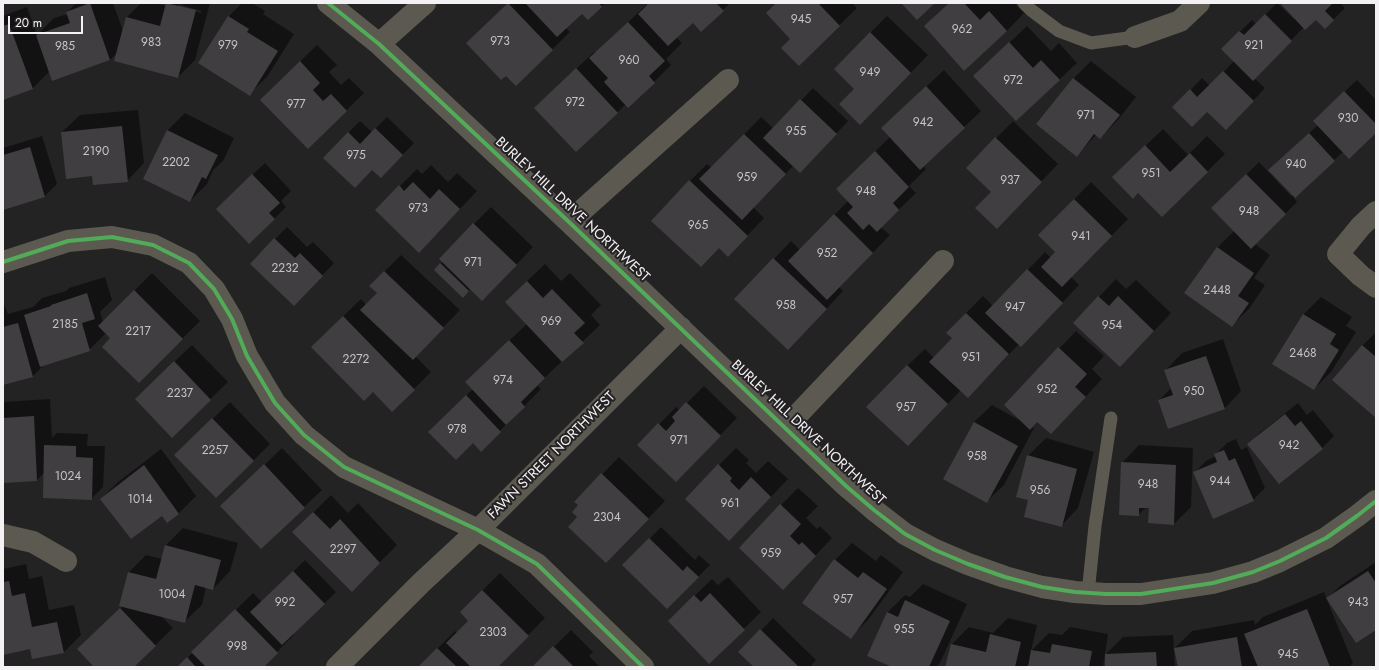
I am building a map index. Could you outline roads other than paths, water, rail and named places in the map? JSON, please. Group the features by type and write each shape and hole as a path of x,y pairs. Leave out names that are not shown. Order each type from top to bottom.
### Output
{"street":[{"name":"BURLEY HILL DRIVE NORTHWEST","path":"328,3 379,44 681,328 846,486 905,534 968,564 1005,577 1042,587 1088,593 1141,594 1174,590 1213,583 1253,572 1280,561 1326,538 1376,501"},
{"path":"379,44 425,3"},
{"path":"1135,37 1180,21 1199,3"},
{"path":"569,222 728,80"},
{"path":"1376,212 1361,226 1338,254 1376,288"},
{"path":"3,262 68,241 112,237 153,245 189,263 214,289 232,319 247,356 275,403 304,435 344,467 478,530 537,564 643,667"},
{"path":"785,428 943,261"},
{"name":"FAWN STREET NORTHWEST","path":"337,667 421,583 478,530 681,328"},
{"path":"3,535 33,542 66,561"}],"lane":[{"path":"1024,3 1059,31 1091,44 1135,37"},
{"path":"1088,593 1095,526 1111,418"}]}
